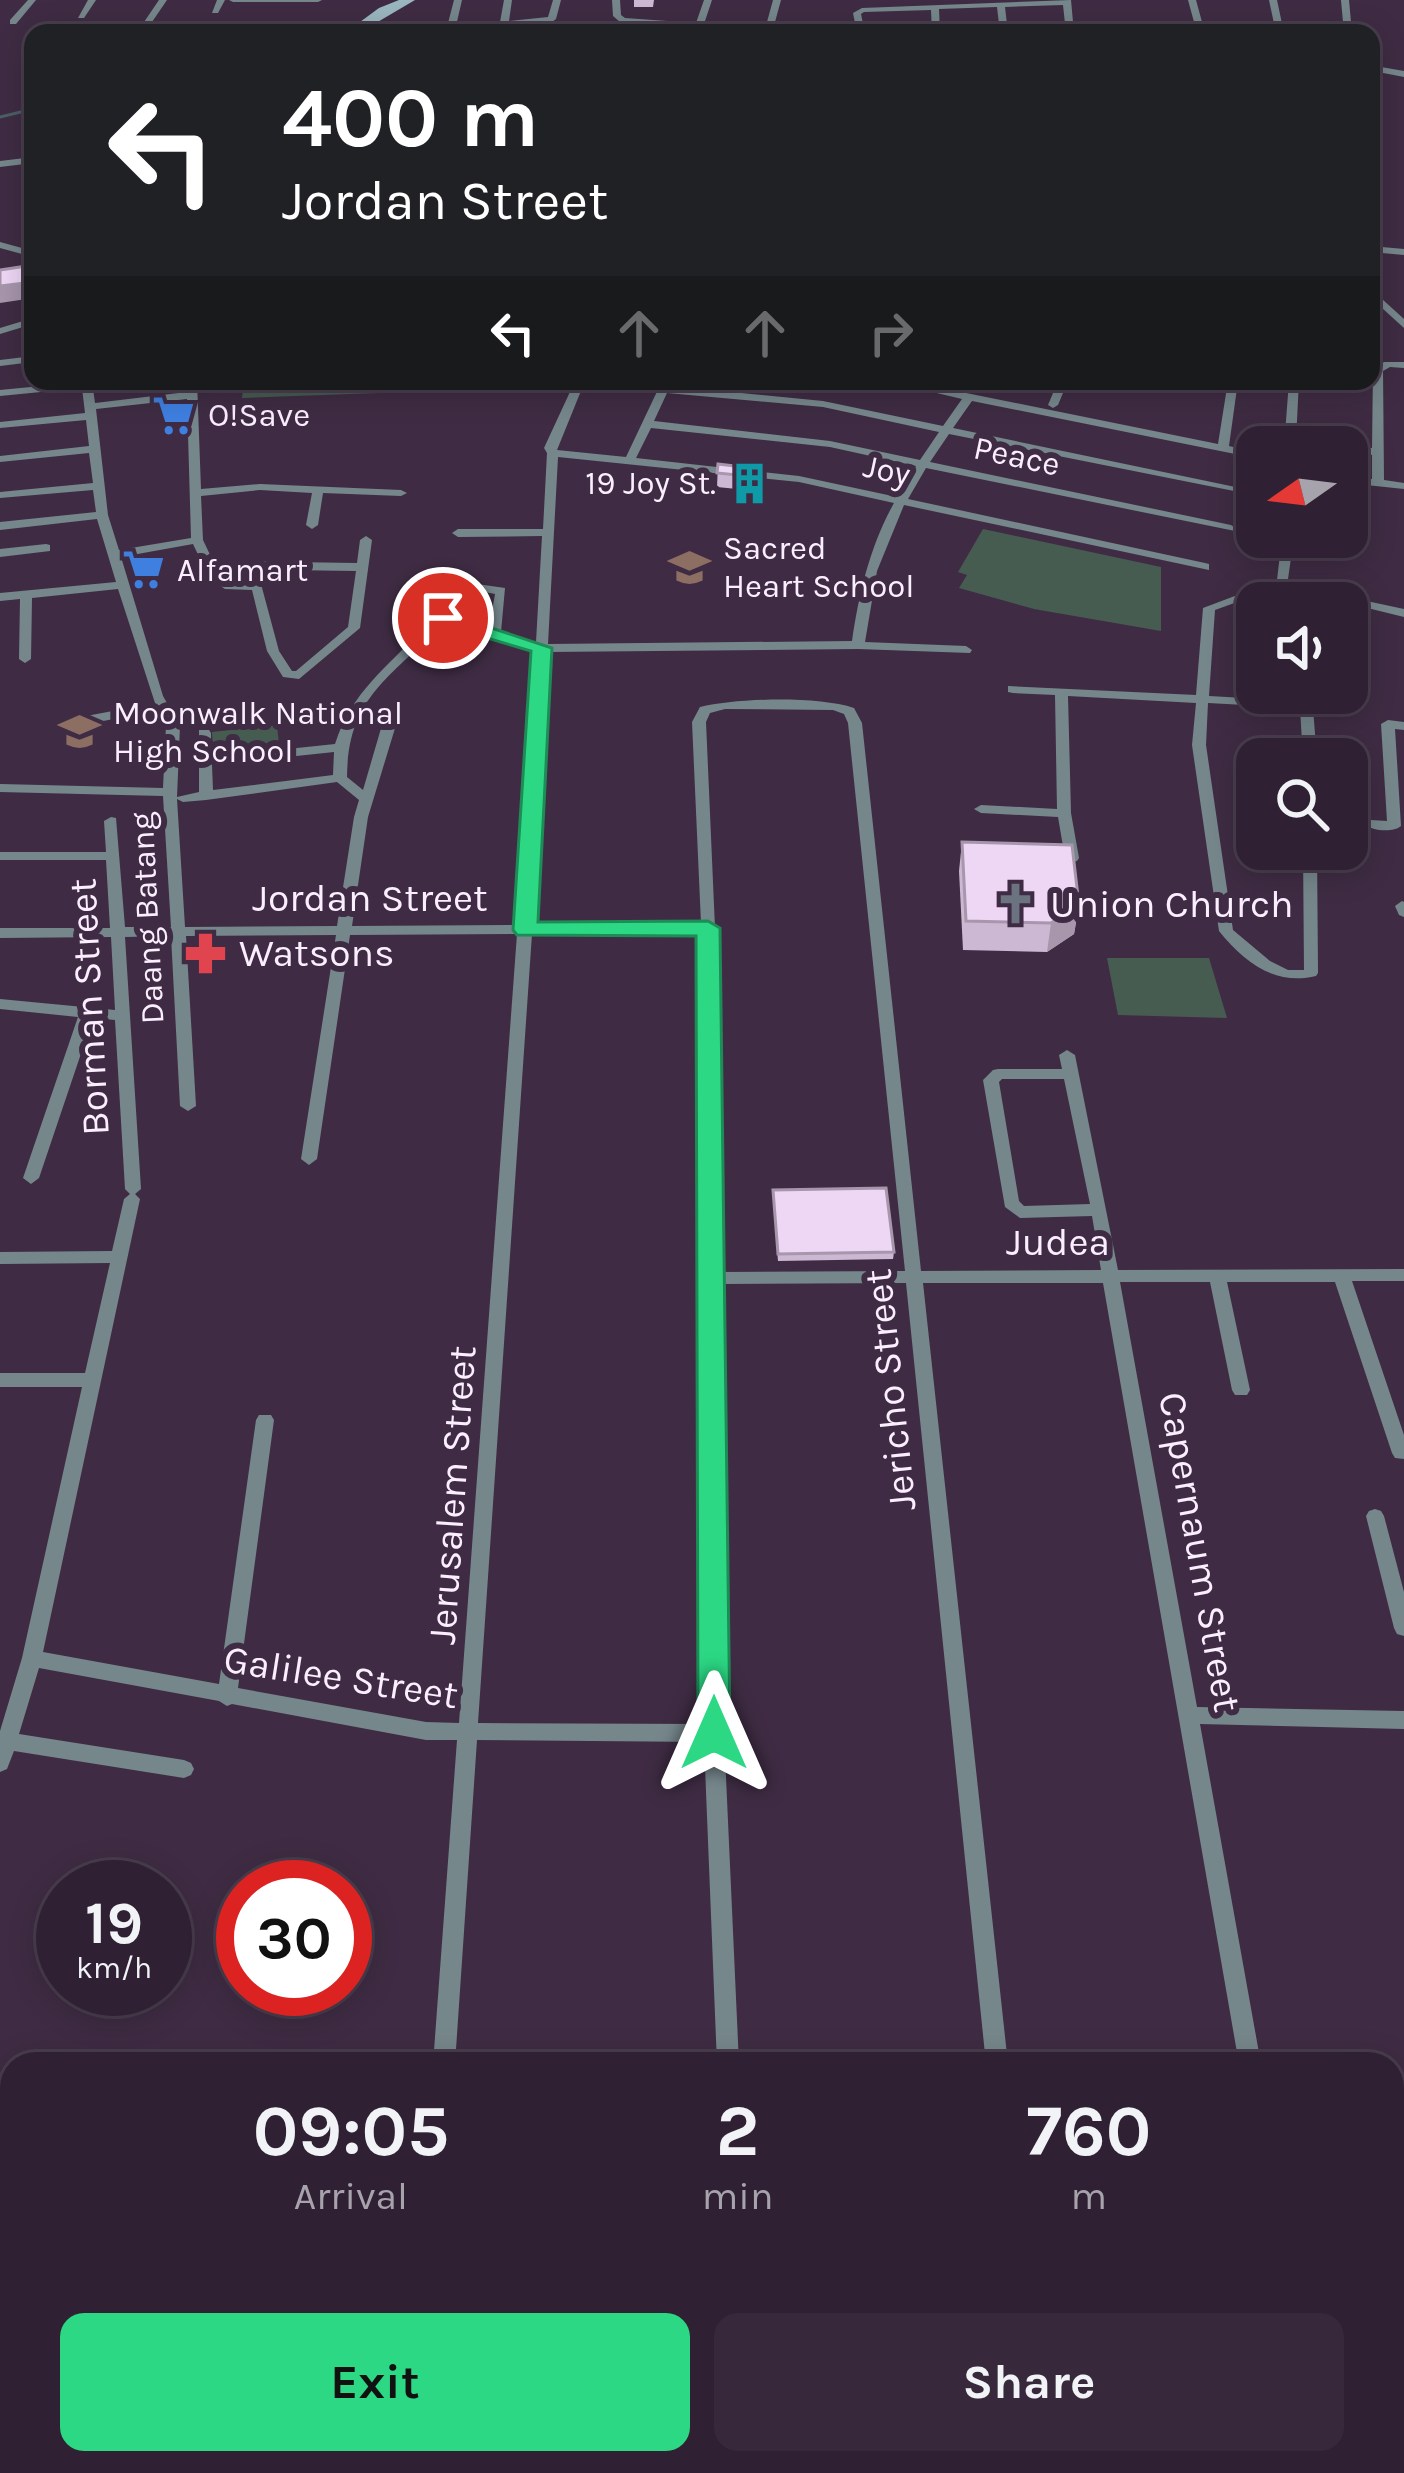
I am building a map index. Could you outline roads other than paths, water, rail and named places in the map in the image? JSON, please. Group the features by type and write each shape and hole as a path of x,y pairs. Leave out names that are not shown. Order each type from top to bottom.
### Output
{"main road":[{"path":"364,24 409,0"}],"street":[{"path":"13,22 32,0"},
{"path":"81,16 92,0"},
{"path":"215,11 221,0"},
{"path":"233,0 316,1"},
{"path":"508,0 504,24 555,18 557,0"},
{"path":"616,0 616,14 623,20 656,24"},
{"path":"860,24 859,11 1067,1"},
{"path":"1001,4 1003,24"},
{"path":"935,7 936,24"},
{"path":"1381,70 1404,74"},
{"path":"1380,301 1404,325"},
{"name":"Daang Batang","path":"88,390 102,515 162,706 173,726 177,932 188,1106"},
{"path":"0,425 183,390"},
{"path":"192,390 197,540 212,567 363,567"},
{"name":"Jerusalem Street","path":"445,2052 525,930 550,446 576,390"},
{"path":"631,460 664,390"},
{"path":"707,390 823,404 1236,490"},
{"path":"935,390 1236,451"},
{"path":"1053,405 1059,390"},
{"path":"1223,448 1233,390"},
{"path":"1291,426 1293,390"},
{"path":"1378,390 1378,481"},
{"path":"858,645 874,556 898,499 969,397"},
{"name":"Peace","path":"649,424 809,440 1231,529"},
{"path":"0,459 93,449"},
{"path":"1368,451 1377,452"},
{"name":"Joy","path":"553,453 800,479 1205,567"},
{"path":"1368,481 1404,486"},
{"path":"0,495 96,486"},
{"path":"195,493 260,488 401,493"},
{"path":"312,525 318,491"},
{"path":"0,526 102,515"},
{"path":"0,554 48,554 39,522"},
{"path":"458,533 548,532"},
{"path":"113,554 197,540"},
{"path":"224,585 257,587 273,651 286,673 295,676 354,628 366,540"},
{"path":"366,800 340,778 337,748 359,698 443,618 460,584 499,590 503,595 495,633"},
{"path":"0,597 122,585"},
{"path":"25,658 26,595"},
{"path":"1236,603 1210,608 1199,745 1226,931 1240,947 1281,974 1297,978 1311,973 1310,870"},
{"path":"1368,605 1404,613"},
{"path":"443,618 542,648 858,645 966,650"},
{"path":"1013,689 1236,700"},
{"path":"1061,692 1064,813 1072,857"},
{"name":"Jericho Street","path":"708,928 700,716 724,705 834,706 849,711 855,723 996,2052"},
{"path":"80,721 162,706"},
{"path":"1371,824 1394,826 1388,724 1404,726"},
{"path":"309,1159 366,800 389,725"},
{"path":"204,733 206,796"},
{"path":"206,762 337,748"},
{"path":"0,788 206,796 340,778"},
{"path":"981,809 1064,813"},
{"name":"Borman Street","path":"0,1763 32,1658 132,1194 111,820"},
{"path":"0,856 113,856"},
{"path":"708,928 714,1733 727,2052"},
{"name":"Jordan Street","path":"0,933 708,928"},
{"path":"0,1004 122,1016"},
{"path":"31,1178 87,1013"},
{"name":"Capernaum Street","path":"1099,1210 1020,1212 1011,1203 991,1080 998,1074 1069,1065 1099,1210 1248,2052"},
{"path":"0,1258 118,1257"},
{"path":"1217,1274 1241,1390"},
{"path":"1341,1275 1396,1416 1401,1453"},
{"name":"Judea","path":"712,1278 1404,1275"},
{"path":"0,1380 93,1380"},
{"path":"227,1696 265,1420"},
{"path":"1375,1516 1404,1628"},
{"name":"Galilee Street","path":"32,1658 227,1696 470,1734 714,1733"},
{"path":"1190,1715 1404,1720"},
{"path":"7,1741 184,1769"}],"waterway":[{"path":"0,117 24,111"}],"place":[{"name":"O!Save","path":"174,415"},
{"name":"19 Joy St.","path":"750,483"},
{"name":"Sacred Heart School","path":"689,567"},
{"name":"Alfamart","path":"143,570"},
{"name":"Moonwalk National High School","path":"79,732"},
{"name":"Union Church","path":"1016,904"},
{"name":"Watsons","path":"205,953"}]}
